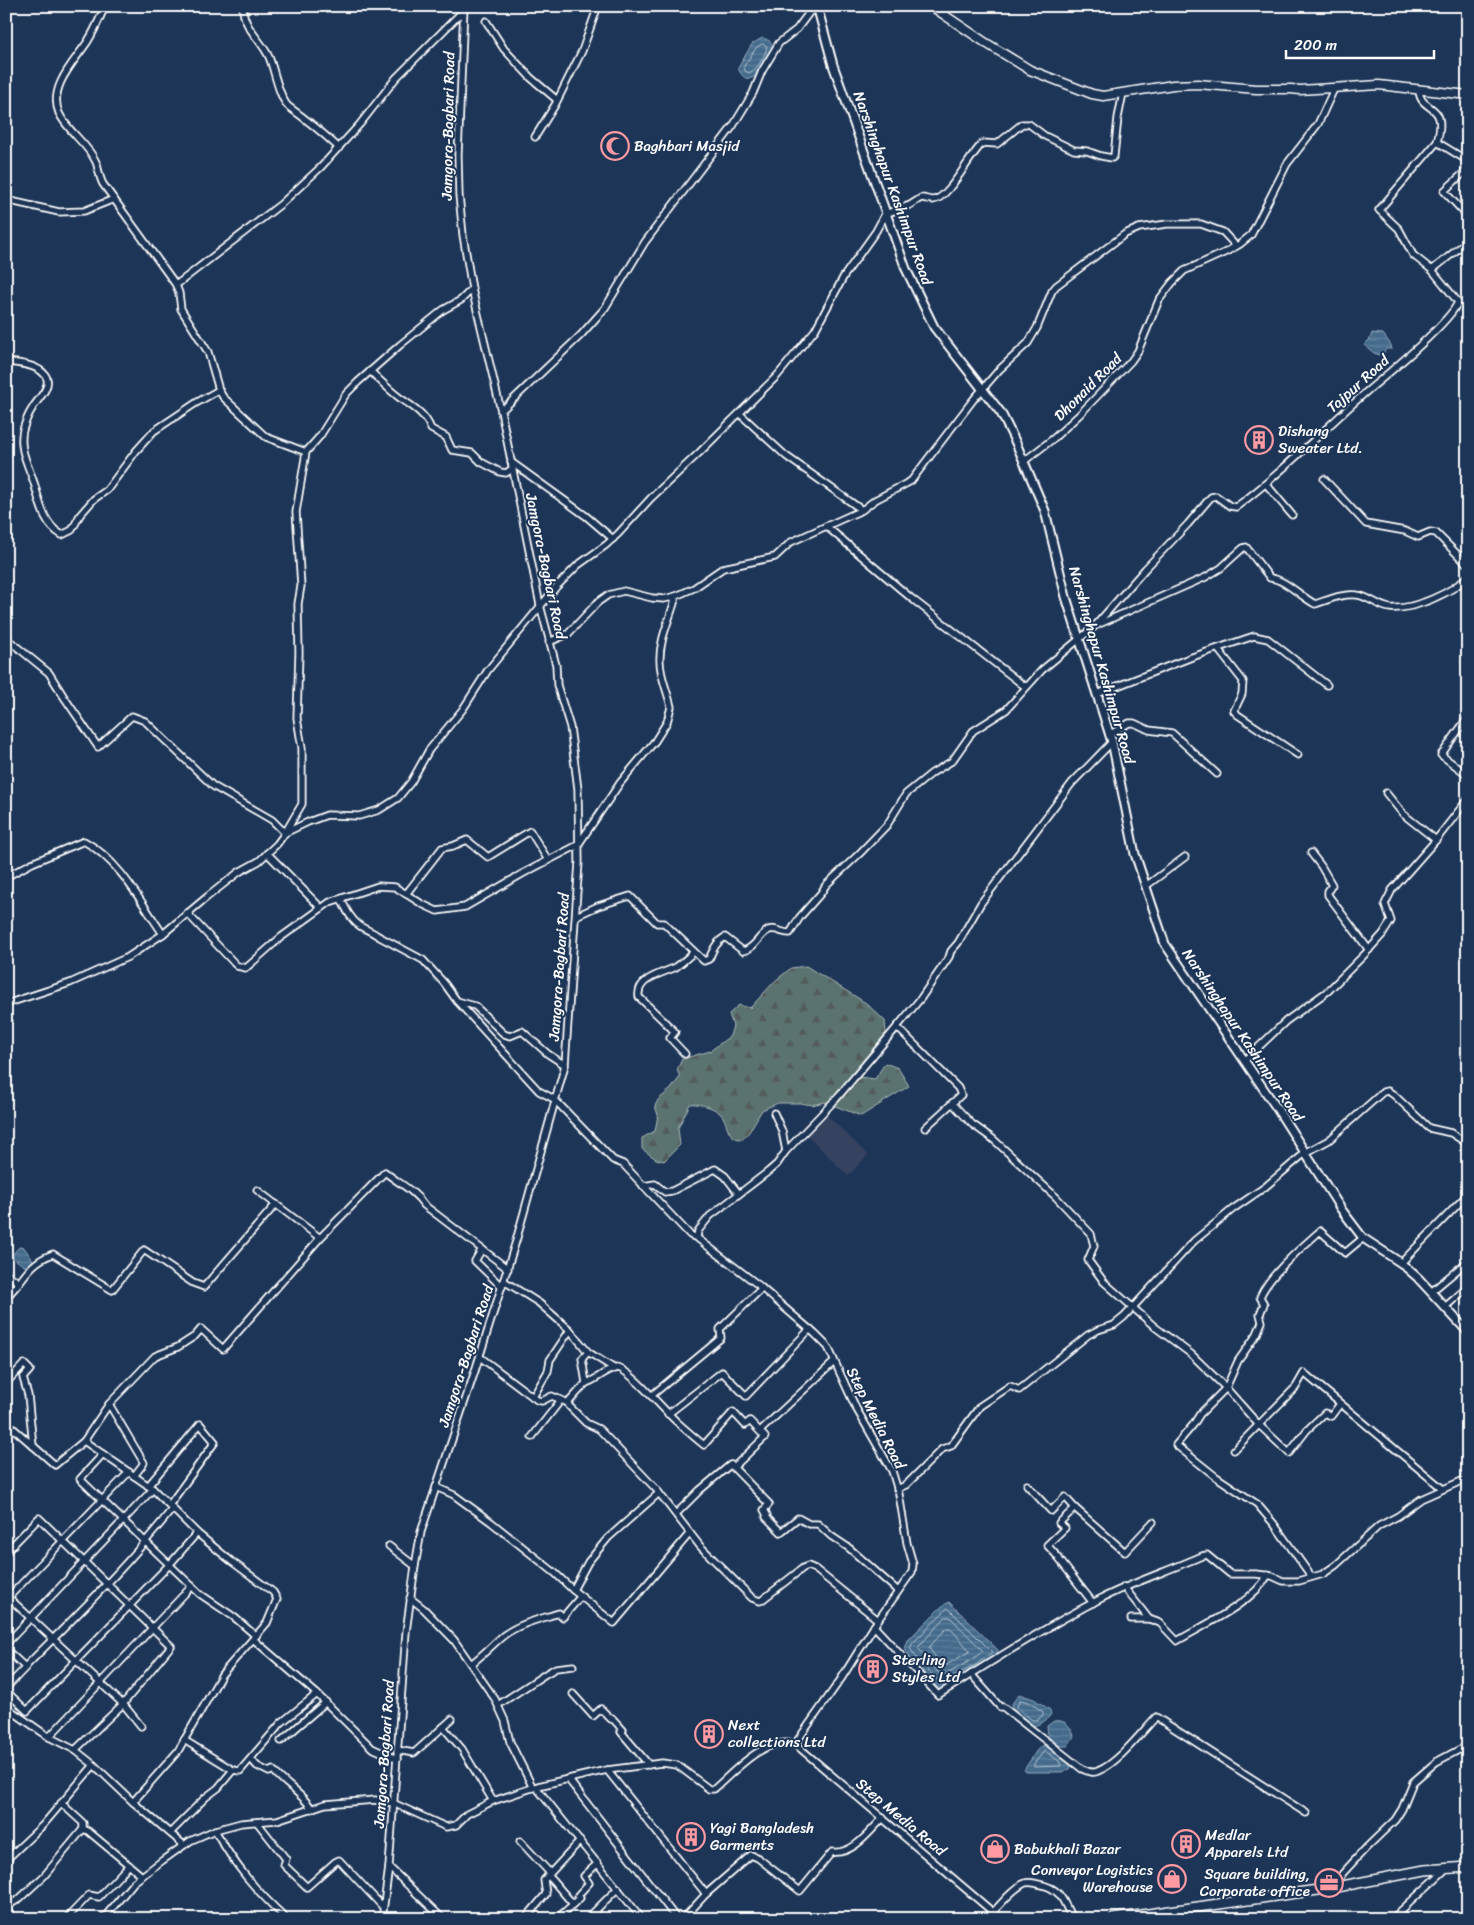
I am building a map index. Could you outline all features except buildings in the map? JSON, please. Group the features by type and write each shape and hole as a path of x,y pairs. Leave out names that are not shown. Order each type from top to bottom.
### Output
{"highway":[{"path":"1113,1919 1332,1888 1425,1870 1468,1867"}],"main road":[{"path":"931,6 1030,70 1092,94 1104,96 1173,85 1198,84 1256,89 1334,89 1379,85 1468,95"}],"street":[{"path":"105,6 97,26 70,64 61,83 56,104 60,115 96,163 98,176 114,200 176,285 184,314 208,352 219,390 232,407 266,437 306,452"},
{"path":"243,6 243,12 250,30 268,55 275,81 287,104 317,127 339,148"},
{"path":"535,137 557,100 582,51 598,6"},
{"path":"501,411 581,335 605,308 645,242 733,126 779,43 797,29 815,6"},
{"name":"Narshinghapur Kashimpur Road","path":"815,6 833,65 906,269 934,327 1001,413 1046,512 1079,641 1110,738 1135,854 1166,944 1341,1209 1363,1238 1401,1263 1468,1332"},
{"path":"176,285 280,204 339,148 396,78 464,8"},
{"name":"Jamgora-Bagbari Road","path":"382,1919 389,1867 410,1598 421,1532 508,1269 565,1065 576,916 578,788 570,727 558,685 556,665 540,605 501,411 472,289 463,235 458,155 464,8"},
{"path":"486,21 504,49 531,78 557,100"},
{"name":"Dhonaid Road","path":"1023,462 1050,442 1079,415 1131,361 1138,351 1159,300 1175,279 1184,271 1236,246 1251,235 1287,164 1318,124 1334,89"},
{"path":"1419,90 1421,99 1440,116 1441,127 1438,142 1379,210 1400,229 1414,255 1432,270 1468,241"},
{"path":"285,833 327,815 353,816 379,810 398,798 411,782 429,750 464,709 488,670 540,605 578,565 613,539 651,498 740,414 777,376 815,330 844,276 876,231 885,214 910,205 921,198 931,200 937,198 955,182 971,157 983,143 997,144 1022,124 1029,124 1045,136 1074,150 1087,151 1112,158 1114,156 1122,93"},
{"path":"1438,142 1468,161"},
{"path":"1468,169 1444,191 1468,217"},
{"path":"6,200 59,212 84,211 114,200"},
{"path":"549,642 568,634 598,602 608,595 624,591 652,598 664,599 676,596 694,588 723,568 775,557 791,542 862,510 875,500 911,481 982,389 1028,342 1037,328 1052,291 1056,286 1125,234 1139,228 1167,224 1201,224 1223,232 1236,246"},
{"name":"Tajpur Road","path":"694,952 704,961 709,959 714,948 725,937 743,952 749,950 768,931 774,929 790,933 800,917 826,885 887,825 906,794 932,773 952,761 974,731 1006,710 1042,670 1095,626 1211,497 1216,496 1230,506 1236,507 1266,484 1391,371 1453,310 1458,304 1457,300 1432,270"},
{"path":"6,1004 70,983 128,957 163,934 239,872 259,860 285,833 302,804 302,748 298,718 298,604 301,586 296,512 306,452 320,436 346,394 370,371 429,322 461,300 472,289"},
{"path":"6,362 36,368 47,377 48,382 43,393 26,420 22,439 23,452 41,508 55,531 62,535 72,530 80,515 94,499 106,490 154,431 219,390"},
{"path":"370,371 400,398 419,411 428,422 430,429 446,437 452,450 472,453 490,468 500,472 512,470"},
{"path":"740,414 786,456 862,510"},
{"path":"511,462 586,516 613,539"},
{"path":"1324,479 1366,524 1405,531 1418,537 1430,532 1436,533 1468,565"},
{"path":"1266,484 1292,515"},
{"path":"826,526 993,664 1027,686"},
{"path":"1095,626 1206,577 1221,568 1246,547 1270,578 1277,578 1304,599 1315,604 1343,596 1358,595 1389,608 1420,603 1460,584 1468,576"},
{"path":"188,913 237,966 246,968 280,938 330,902 378,886 395,887 437,911 464,907 578,845 620,783 655,742 669,718 671,707 660,660 664,634 676,596"},
{"path":"1097,694 1192,657 1254,636 1268,639 1327,685"},
{"path":"6,638 49,673 98,747 132,716 145,721 213,786 272,820 285,833"},
{"path":"1218,649 1243,681 1242,694 1234,711 1298,755"},
{"path":"1468,717 1441,755 1468,774"},
{"path":"698,1238 698,1231 704,1222 718,1208 777,1164 786,1151 836,1099 897,1027 949,958 951,951 958,943 981,903 1072,783 1110,738 1129,724 1134,723 1149,730 1172,733 1217,774"},
{"path":"1386,793 1403,814 1436,840"},
{"path":"1244,1061 1286,1021 1328,991 1383,934 1391,921 1385,904 1392,890 1436,840 1468,799"},
{"path":"406,894 442,848 453,846 466,840 488,857 530,831 548,860"},
{"path":"6,877 32,862 84,841 113,862 163,934"},
{"path":"267,852 321,908"},
{"path":"1311,853 1332,885 1328,895 1369,950"},
{"path":"1146,886 1185,857"},
{"path":"576,916 598,906 630,896 657,923 664,923 694,952 678,966 653,976 638,993 639,997 675,1032 670,1038 685,1054"},
{"name":"Step Media Road","path":"341,899 351,916 361,927 372,931 423,960 457,1001 539,1091 554,1099 613,1160 623,1164 690,1235 698,1238 762,1288 828,1347 856,1408 892,1471 898,1489 907,1543 913,1564 912,1572 795,1744 994,1911 1001,1919"},
{"path":"457,1001 475,1006 504,1034 510,1036 522,1031 548,1054 565,1065"},
{"path":"897,1027 958,1088 961,1095 925,1128"},
{"path":"898,1489 906,1485 942,1449 951,1446 975,1412 992,1397 1010,1386 1019,1390 1088,1335 1114,1325 1194,1241 1233,1208 1265,1186 1305,1153 1329,1140 1383,1092 1388,1092 1429,1128 1450,1133 1468,1144"},
{"path":"952,1103 972,1124 1000,1146 1086,1228 1091,1234 1094,1246 1088,1260 1104,1282 1132,1308 1191,1354 1289,1454 1307,1430 1325,1412 1331,1416 1340,1404"},
{"path":"774,1113 782,1131 786,1151"},
{"path":"643,1186 655,1184 665,1192 672,1191 715,1169 725,1176 739,1194"},
{"path":"6,1422 55,1465 84,1441 109,1404 155,1356 178,1347 195,1336 201,1329 224,1348 320,1238 385,1172 398,1183 418,1195 424,1205 508,1269"},
{"path":"257,1190 320,1238"},
{"path":"1401,1263 1468,1194"},
{"path":"6,1298 33,1264 53,1254 112,1290 144,1250 193,1283 204,1287 276,1204"},
{"path":"1311,1576 1274,1524 1257,1504 1215,1476 1176,1445 1200,1414 1226,1388 1238,1361 1257,1334 1262,1322 1260,1314 1264,1304 1260,1296 1263,1289 1320,1230 1345,1253 1363,1238"},
{"path":"482,1249 475,1261 503,1284 539,1303 570,1330 588,1352 615,1369"},
{"path":"1431,1292 1468,1261"},
{"path":"6,1273 18,1283"},
{"path":"1445,1307 1468,1287"},
{"path":"651,1396 721,1338 720,1329 762,1288"},
{"path":"668,1414 722,1372 746,1396 810,1329"},
{"path":"533,1397 548,1371 550,1360 570,1330"},
{"path":"586,1383 582,1359 588,1352"},
{"path":"480,1357 533,1397 542,1401 552,1396 568,1403 586,1423 599,1429 659,1493 700,1546 752,1598 762,1600 808,1566 816,1569 878,1620"},
{"path":"760,1431 834,1362"},
{"path":"6,1383 24,1364 30,1370 23,1378 28,1396 33,1446"},
{"path":"568,1403 586,1383 615,1369 623,1369 644,1387 668,1414 704,1445 733,1412 745,1424 750,1421 760,1431 765,1437 735,1466 731,1465 700,1490 676,1514"},
{"path":"1234,1450 1296,1387 1304,1372 1442,1489"},
{"path":"532,1437 561,1400"},
{"path":"109,1404 144,1463 102,1500 7,1598 101,1682 141,1726"},
{"path":"6,1644 124,1521 200,1424 215,1442 146,1542 6,1689 27,1711 170,1564 197,1533"},
{"path":"84,1441 151,1487 197,1533 277,1597 277,1602 270,1617 255,1638 222,1674 171,1761 133,1802"},
{"path":"103,1454 80,1479 200,1594 234,1617 326,1702 372,1748 397,1759"},
{"path":"731,1465 769,1504 764,1510 768,1515 766,1516 781,1532 798,1518 809,1524 818,1524 831,1536 849,1548 898,1591"},
{"path":"874,1626 938,1695 1093,1603 1124,1587 1207,1555 1230,1574 1268,1575 1284,1581 1299,1581 1323,1574 1336,1565 1379,1526 1398,1516 1421,1499 1468,1478"},
{"path":"1027,1485 1050,1511 1065,1497 1125,1552 1153,1522"},
{"path":"436,1487 454,1495 491,1522 614,1623 690,1532"},
{"path":"573,1590 588,1562 608,1538 659,1493"},
{"path":"1075,1508 1059,1523 1065,1528 1047,1545 1093,1603"},
{"path":"6,1552 40,1518 171,1646 123,1704 75,1750"},
{"path":"389,1546 415,1566"},
{"path":"1131,1619 1149,1619 1160,1623 1177,1641 1242,1603 1264,1583 1268,1575"},
{"path":"49,1737 192,1586"},
{"path":"1124,1587 1149,1619"},
{"path":"471,1664 488,1652 504,1635 529,1621 559,1613 563,1618 582,1596"},
{"path":"410,1598 424,1609 454,1640 498,1706 505,1721 510,1742 535,1787 642,1919"},
{"path":"6,1655 11,1654 26,1667"},
{"path":"498,1706 556,1668 573,1666"},
{"path":"971,1674 1000,1707 1003,1707 1082,1769 1092,1772 1098,1771 1128,1748 1156,1717 1306,1813"},
{"path":"184,1740 233,1770 240,1771 281,1723 317,1694"},
{"path":"573,1694 593,1716 601,1709 610,1720 612,1718 623,1730 621,1732 649,1765"},
{"path":"281,1741 326,1702"},
{"path":"6,1707 49,1737 75,1750 184,1845"},
{"path":"6,1707 20,1716"},
{"path":"397,1750 414,1753 452,1719"},
{"path":"443,1727 462,1749 493,1801"},
{"path":"103,1919 116,1902 142,1876 184,1845 215,1830 241,1823 277,1820 325,1804 375,1800 393,1803 446,1827 456,1826 467,1814 493,1801 568,1778 607,1770 662,1763 677,1765 709,1789 714,1789 761,1750 785,1742 795,1744"},
{"path":"1332,1888 1342,1873 1395,1820 1402,1809 1413,1782 1436,1762 1468,1745"},
{"path":"251,1759 257,1766 269,1772 273,1770 286,1785 305,1798 312,1809"},
{"path":"6,1860 44,1825 94,1765"},
{"path":"170,1834 206,1797 218,1788 233,1770"},
{"path":"607,1770 706,1894"},
{"path":"568,1778 677,1919"},
{"path":"6,1907 19,1899 44,1876 83,1829 83,1823 61,1803"},
{"path":"683,1919 706,1894 751,1855 758,1858 800,1891 832,1852 841,1853 857,1844 883,1818"},
{"path":"257,1822 286,1859 284,1865 307,1887 339,1860 384,1907"},
{"path":"83,1829 88,1831 142,1876"},
{"path":"215,1830 231,1858 251,1883 287,1919"},
{"path":"520,1841 573,1904"},
{"path":"525,1919 546,1894 544,1880 580,1841"},
{"path":"565,1919 561,1915 580,1898 578,1895 589,1883 584,1876 598,1863"},
{"path":"66,1919 89,1894 99,1897 129,1865"},
{"path":"389,1867 443,1919"},
{"path":"1392,1919 1446,1869"},
{"path":"994,1911 1018,1887 1028,1882 1054,1888 1062,1897 1072,1919"},
{"path":"587,1919 618,1888"}],"shaded area":[{"path":"821,1109 868,1155 848,1176 801,1129"}],"green space":[{"path":"806,966 866,1003 885,1021 886,1033 850,1076 875,1079 885,1063 898,1068 909,1086 861,1116 825,1102 812,1105 778,1103 762,1110 743,1139 738,1139 731,1135 723,1117 717,1111 704,1105 690,1104 678,1128 680,1145 664,1161 656,1159 642,1149 642,1138 655,1131 658,1115 655,1106 658,1100 671,1089 680,1077 677,1070 682,1059 710,1051 730,1036 733,1026 729,1014 739,1005 750,1008 775,981 791,968"}],"water":[{"path":"762,38 772,44 770,56 761,71 749,79 743,76 738,68 752,44"},
{"path":"1372,333 1383,334 1392,349 1386,349 1383,354 1379,355 1364,345 1370,339"},
{"path":"23,1246 33,1260 32,1264 27,1268 13,1258 13,1254 19,1247"},
{"path":"949,1602 998,1650 997,1656 944,1689 936,1687 928,1680 921,1668 908,1655 905,1648 908,1640 941,1607"},
{"path":"1019,1694 1034,1699 1050,1710 1051,1714 1043,1722 1032,1726 1012,1708 1011,1705"},
{"path":"1054,1721 1064,1722 1071,1729 1074,1736 1068,1746 1060,1746 1048,1736 1047,1726"},
{"path":"1044,1745 1062,1757 1071,1766 1070,1769 1062,1772 1026,1772 1024,1770 1037,1750"}],"place":[{"name":"Baghbari Masjid","path":"615,146"},
{"name":"Dishang Sweater Ltd.","path":"1259,440"},
{"name":"Sterling Styles Ltd","path":"873,1669"},
{"name":"Next collections Ltd","path":"709,1734"},
{"name":"Yagi Bangladesh Garments","path":"691,1837"},
{"name":"Medlar Apparels Ltd","path":"1186,1844"},
{"name":"Babukhali Bazar","path":"995,1849"},
{"name":"Conveyor Logistics Warehouse","path":"1172,1879"},
{"name":"Square building, Corporate office","path":"1329,1883"}]}
